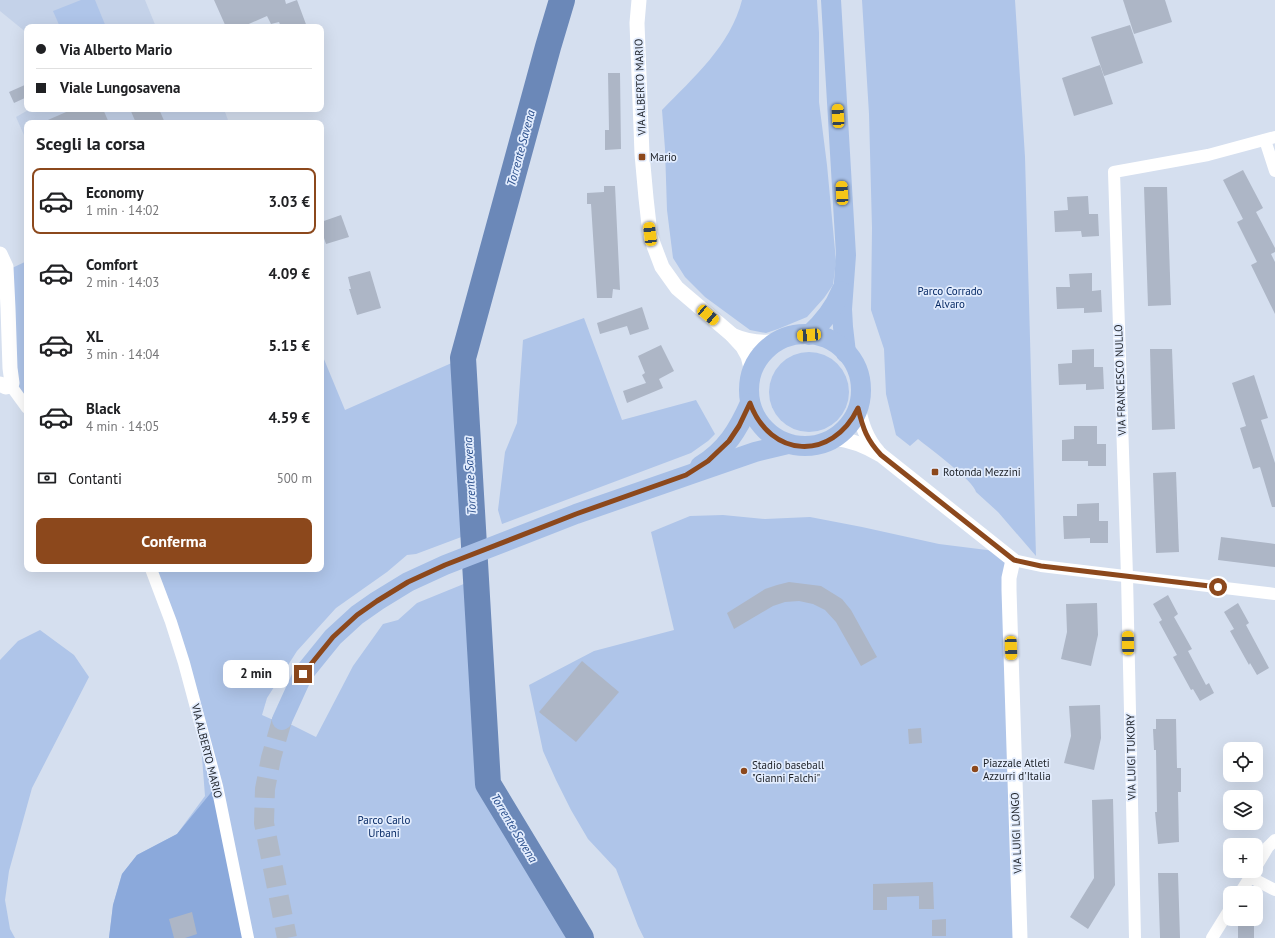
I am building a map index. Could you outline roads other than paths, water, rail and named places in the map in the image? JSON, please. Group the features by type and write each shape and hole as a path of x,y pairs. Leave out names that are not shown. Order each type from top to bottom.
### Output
{"main road":[{"path":"831,0 846,255 842,309 846,353"},
{"path":"809,335 828,315 837,301 844,284"},
{"path":"809,335 823,337 836,344 846,353 855,365 860,379 861,394 858,408 852,420 844,430 834,438 823,443 812,446 800,446 788,444 776,438 765,429 756,418 750,403 750,383 752,372 758,360 767,349 778,341 793,336 809,335"},
{"path":"686,475 708,461 730,438 739,426 750,403"},
{"path":"282,720 303,674 333,637 357,615 408,582 445,565 576,514 755,452 788,444"}],"street":[{"name":"VIA ALBERTO MARIO","path":"639,0 637,23 642,154 650,234 662,267 677,288 731,334 743,347 748,356 752,372"},
{"name":"VIA FRANCESCO NULLO","path":"1127,576 1114,172 1208,154 1270,138"},
{"path":"1270,138 1275,171"},
{"path":"0,254 6,267 10,368 12,383 5,385 24,405"},
{"name":"VIA ALBERTO MARIO","path":"731,334 760,343 778,341"},
{"path":"858,408 865,433 870,443 881,455"},
{"path":"834,438 855,442 881,455 1014,560 1041,566 1275,594"},
{"name":"VIA LUIGI LONGO","path":"1014,560 1009,578 1009,590 1020,938"},
{"name":"VIA ALBERTO MARIO","path":"152,572 172,622 217,786 248,938"},
{"name":"VIA LUIGI TUKORY","path":"1127,576 1135,938"},
{"path":"1263,855 1275,840"},
{"path":"1260,878 1275,890"},
{"path":"1212,938 1223,921"}],"waterway":[{"name":"Torrente Savena","path":"562,0 463,358 488,784 581,938"}],"tunnel":[{"path":"282,720 271,758 265,789 264,823 287,938"}],"place":[{"name":"Mario","path":"642,157"},
{"name":"Rotonda Mezzini","path":"935,472"},
{"name":"Piazzale Atleti Azzurri d'Italia","path":"975,769"},
{"name":"Stadio baseball \"Gianni Falchi\"","path":"744,771"}],"park label":[{"name":"Parco Corrado Alvaro","path":"950,297"},
{"name":"Parco Carlo Urbani","path":"384,826"}]}
